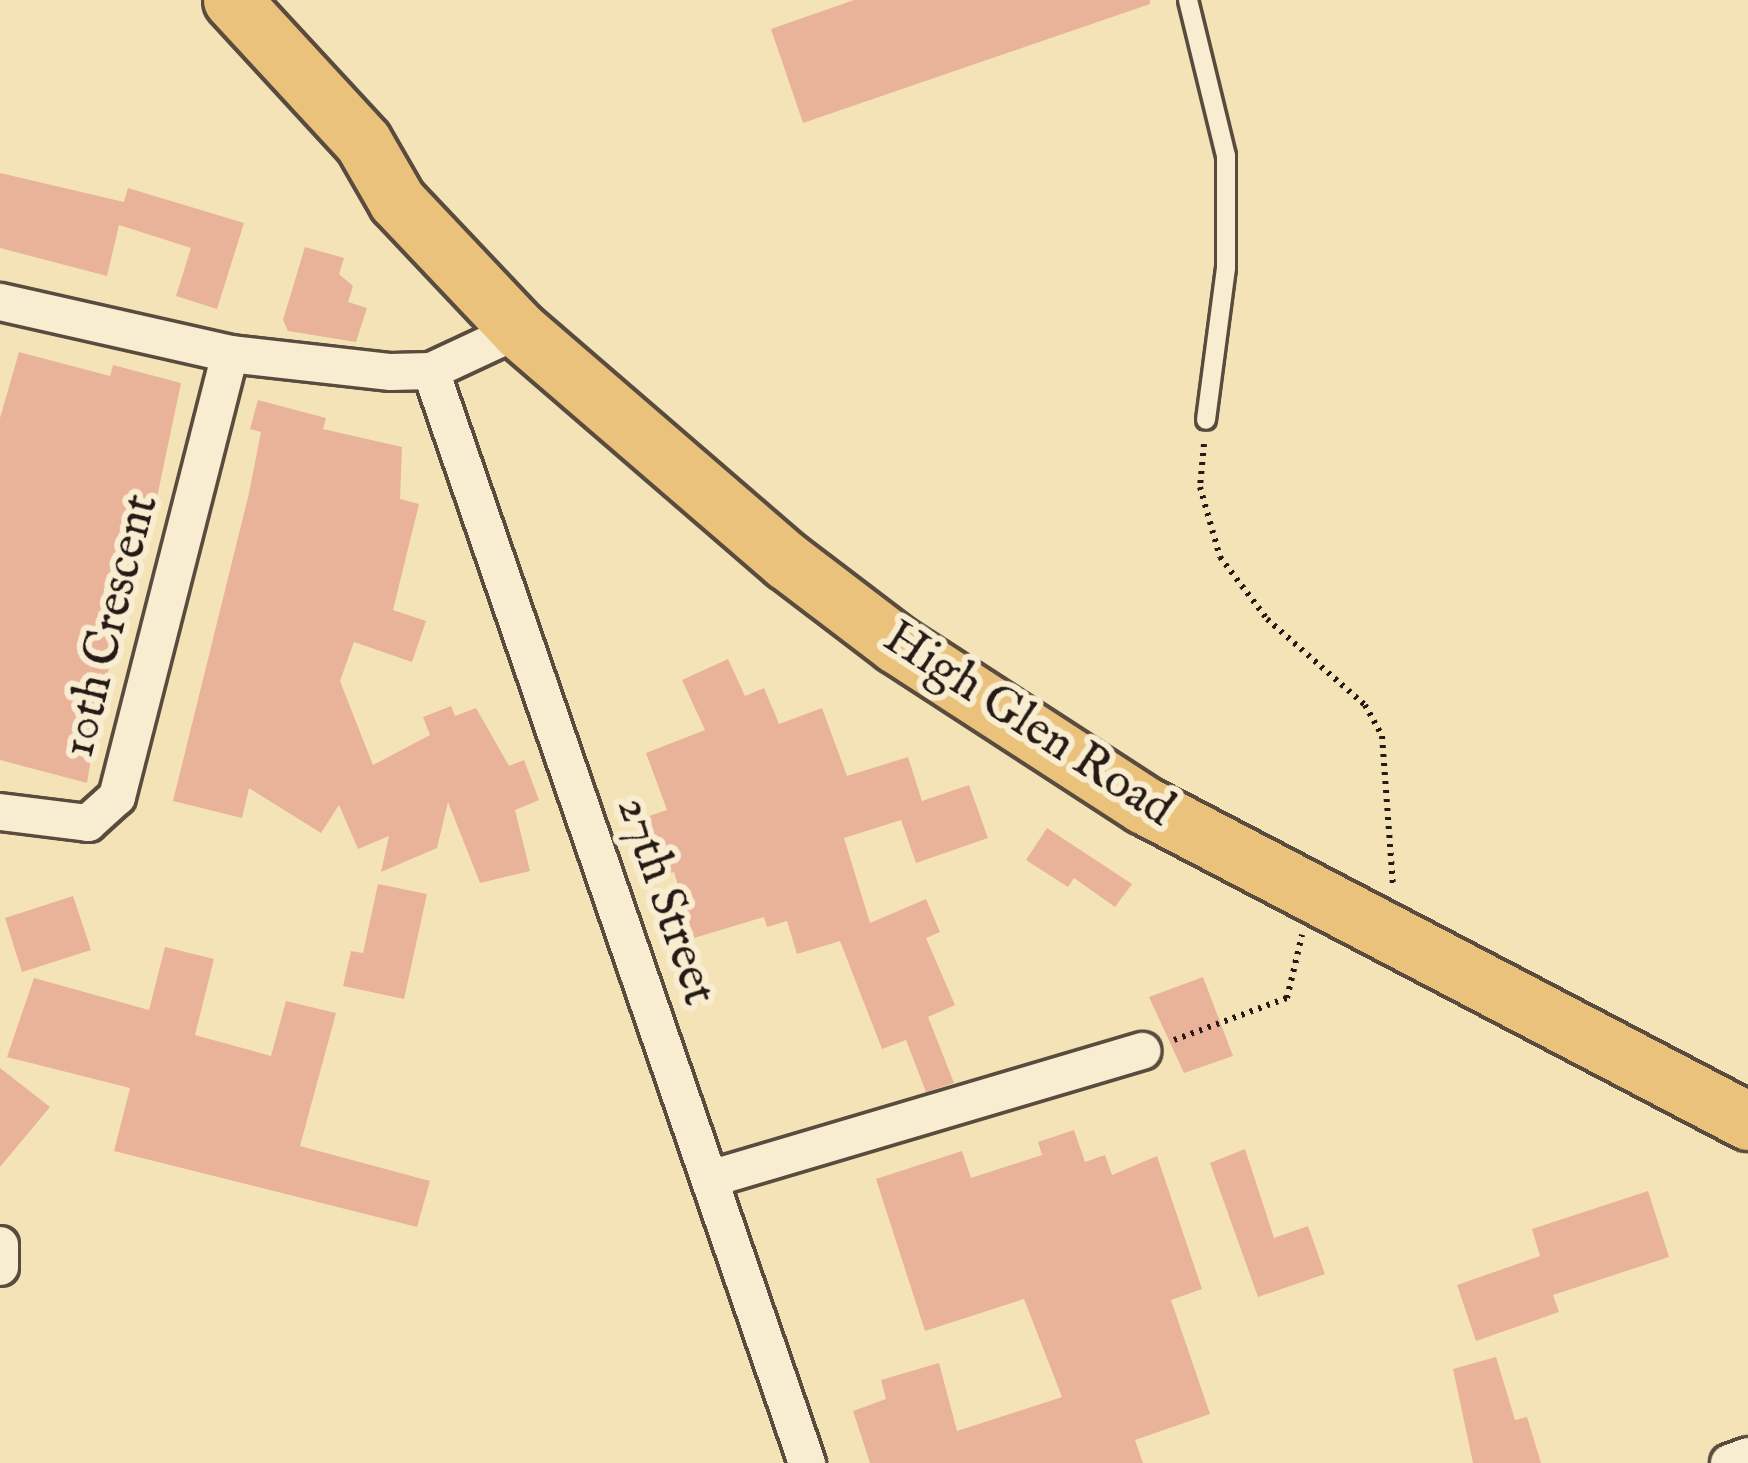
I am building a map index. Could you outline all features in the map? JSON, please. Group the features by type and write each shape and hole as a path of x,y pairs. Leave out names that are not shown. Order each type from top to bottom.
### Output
{"main road":[{"name":"High Glen Road","path":"191,0 339,165 397,201"},
{"name":"High Glen Road","path":"232,0 363,142 397,201 519,330 787,561 896,644 1144,806 1748,1121"}],"street":[{"path":"0,302 230,354 431,371 519,330"},
{"name":"10th Crescent","path":"0,812 88,823 117,797 230,354"},
{"name":"27th Street","path":"431,371 807,1463"},
{"path":"710,1179 1142,1051"},
{"path":"0,1245 0,1267"},
{"path":"1729,1463 1748,1456"}],"lane":[{"path":"1188,0 1226,156 1226,268 1206,420"}],"path":[{"path":"1206,420 1201,487 1220,556 1267,619 1364,705 1382,736 1397,937"},
{"path":"1142,1051 1287,998 1312,893"}],"building":[{"path":"854,0 1150,0 1150,4 803,123 771,29"},
{"path":"0,173 124,202 128,188 244,223 217,309 176,296 191,248 119,225 107,276 0,248"},
{"path":"305,247 344,258 339,274 353,286 348,302 367,308 356,342 288,331 283,320"},
{"path":"19,352 110,376 113,365 181,383 147,545 102,691 87,783 0,760 0,418"},
{"path":"258,400 326,418 323,429 402,447 400,499 419,504 393,610 426,621 412,662 354,642 340,681 373,765 430,735 423,717 451,706 455,716 476,708 509,766 524,760 539,800 515,810 530,871 480,883 448,802 437,848 381,872 389,836 358,849 339,805 321,833 249,788 242,818 173,801 249,493 261,432 250,429"},
{"path":"728,659 745,696 764,688 779,724 822,708 847,776 908,757 922,801 969,785 988,838 916,863 901,820 844,838 870,923 926,899 940,932 926,938 955,1005 928,1017 954,1083 926,1092 906,1040 882,1049 840,941 797,954 787,921 767,927 764,917 694,938 674,872 663,875 643,818 667,810 646,753 705,730 682,680"},
{"path":"1047,828 1132,884 1115,907 1074,878 1068,887 1026,860"},
{"path":"378,884 427,894 404,999 343,986 351,951 363,953"},
{"path":"73,896 91,950 22,972 5,918"},
{"path":"165,947 214,959 195,1035 271,1056 286,1001 336,1013 300,1146 430,1181 417,1227 114,1151 130,1088 7,1057 34,978 149,1010"},
{"path":"1203,977 1233,1056 1184,1073 1149,997"},
{"path":"0,1068 50,1107 0,1167"},
{"path":"1074,1130 1085,1162 1105,1155 1112,1175 1157,1156 1202,1289 1171,1300 1210,1414 1135,1440 1143,1463 870,1463 853,1411 886,1399 881,1380 939,1363 957,1431 1062,1397 1024,1299 925,1331 876,1179 962,1151 971,1178 1042,1155 1038,1142"},
{"path":"1245,1149 1274,1238 1308,1226 1325,1274 1258,1297 1210,1163"},
{"path":"1648,1191 1669,1257 1553,1295 1559,1312 1476,1341 1457,1285 1540,1256 1532,1229"},
{"path":"1496,1357 1515,1420 1527,1417 1541,1463 1473,1463 1453,1369"}]}
